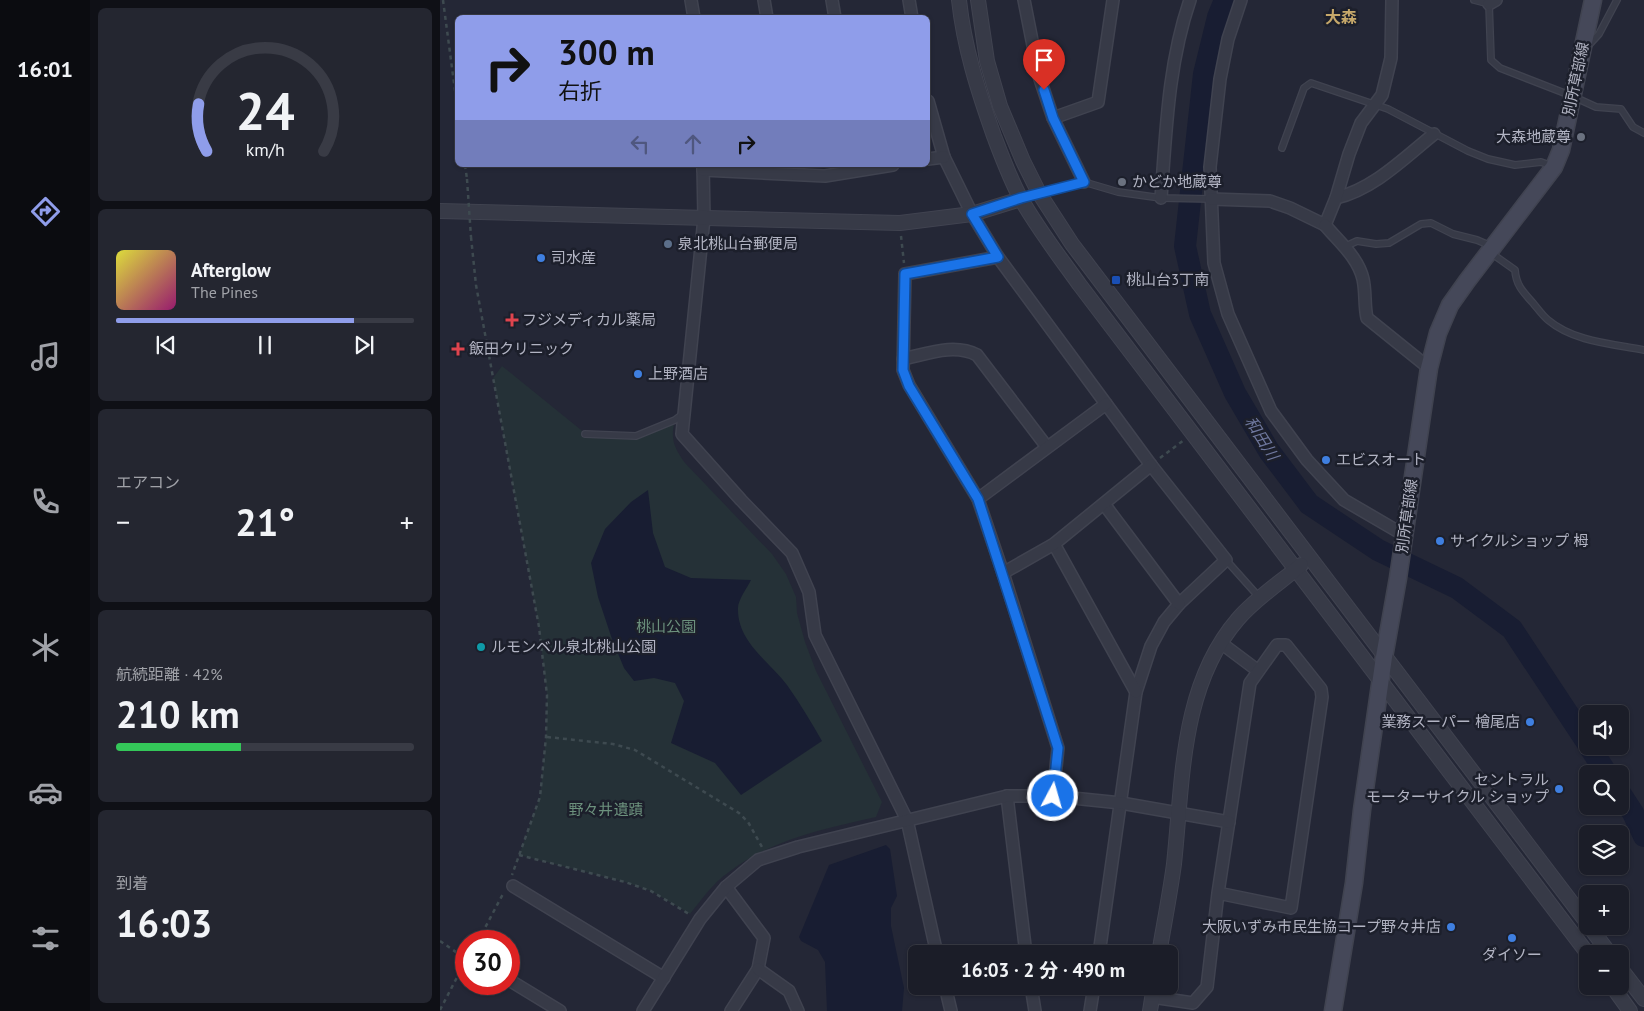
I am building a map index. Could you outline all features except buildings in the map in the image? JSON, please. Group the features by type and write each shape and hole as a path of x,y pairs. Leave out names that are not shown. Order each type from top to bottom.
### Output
{"main road":[{"name":"別所草部線","path":"1333,1011 1354,883 1380,682 1398,578 1429,368 1438,333 1450,305 1554,167 1561,150 1592,0"}],"street":[{"path":"691,0 694,15"},
{"path":"764,0 766,15"},
{"path":"832,0 834,15"},
{"path":"909,0 912,15"},
{"path":"959,0 963,32 979,95 1007,170 1021,198 1045,236 1079,284 1581,945"},
{"path":"978,0 987,61 1000,106 1023,162 1072,244 1579,913"},
{"path":"1024,0 1039,76 1053,118 1084,182"},
{"path":"1053,118 1098,102 1113,0"},
{"path":"1163,198 1168,100 1178,44 1190,0"},
{"path":"1241,0 1228,39 1220,79 1210,167 1214,264 1228,314 1271,410 1307,460 1344,500 1404,538"},
{"path":"1325,225 1361,123 1382,96 1391,58 1392,0"},
{"path":"930,108 944,157 972,214 998,257 1151,465 1226,560 1179,604 1164,622 1151,646 1136,692 1100,945"},
{"path":"1336,198 1353,194 1385,174 1434,134"},
{"path":"930,160 944,157"},
{"path":"881,167 825,176 703,167 704,218 682,434 740,500 792,553 809,592 815,635 907,820 934,945"},
{"path":"440,211 900,224 972,214 1040,193"},
{"path":"1210,199 1270,201 1290,208 1325,225 1356,261 1364,279 1367,318 1429,368"},
{"path":"998,257 905,274 903,370 909,386 978,499 1058,748 1053,796"},
{"path":"903,359 954,349 968,350 977,355 1047,448"},
{"path":"978,499 1106,404"},
{"path":"1003,573 1054,544 1151,465"},
{"path":"1104,504 1179,604"},
{"path":"1054,544 1136,692"},
{"path":"1160,945 1173,866 1183,758 1198,690 1221,644 1238,619 1310,558"},
{"path":"1221,644 1257,670"},
{"path":"1166,995 1193,1003 1207,987 1218,893 1250,683 1257,670 1277,645 1286,645 1321,689 1322,697 1291,908 1218,893"},
{"path":"1007,796 1025,945"},
{"path":"643,1011 700,919 726,887 758,860 798,847 1007,796 1053,796 1121,803 1229,822"},
{"path":"509,887 664,978"},
{"path":"726,887 764,938 758,968 731,1011"},
{"path":"1596,935 1603,945"},
{"path":"758,968 789,991 798,1011"},
{"path":"1629,980 1644,999"},
{"path":"520,987 560,1011"},
{"path":"947,995 951,1011"},
{"path":"1032,995 1035,1011"},
{"path":"1090,1011 1093,995"},
{"path":"1150,1011 1152,995"},
{"path":"1618,995 1630,1011"}],"lane":[{"path":"1474,0 1492,2 1491,60 1500,68 1572,96 1596,108 1621,109 1633,127 1644,133"},
{"path":"1580,55 1599,34 1617,0"},
{"path":"1282,148 1304,88 1311,83 1376,104 1488,159 1515,165 1541,162 1554,167"},
{"path":"1040,193 1084,182 1118,192 1163,198 1210,199"},
{"path":"1344,247 1357,241 1376,244 1389,243 1421,224 1431,224 1453,234 1477,240 1491,249 1515,270 1520,289 1548,320 1565,332 1583,338 1644,350"},
{"path":"586,434 636,436 675,420 683,414"},
{"path":"1226,560 1260,599"}],"path":[{"path":"443,0 455,90"},
{"path":"465,167 476,285 539,628 546,695 546,737 540,797 509,887 484,930"},
{"path":"900,224 905,274"},
{"path":"1151,465 1193,433"},
{"path":"546,737 613,744 635,750 739,813 748,822 767,857"},
{"path":"519,855 625,882 651,891 684,912 700,919"},
{"path":"440,941 455,951"},
{"path":"440,1010 455,981"}],"green space":[{"name":"桃山公園","path":"502,366 586,434 636,436 675,420 674,443 685,463 772,554 786,574 796,597 797,613 816,671 882,802 876,817 818,831 763,851 723,876 690,914 651,891 625,882 519,855 540,797 546,737 547,695 539,627 493,378"}],"water":[{"path":"648,490 653,533 665,567 691,578 751,580 738,605 739,620 743,631 755,650 787,685 822,741 741,795 715,763 671,743 684,701 675,683 654,678 634,681 624,668 598,597 591,563 605,529 631,502"},
{"path":"886,845 890,849 897,896 891,908 891,926 904,988 902,1011 827,1011 825,962 818,950 801,941 799,937 829,865"}],"waterway":[{"name":"和田川","path":"1225,0 1218,17 1204,74 1185,246 1200,314 1235,393 1269,451 1309,504 1378,550 1457,588 1512,629 1579,730"},
{"name":"和田川","path":"1595,755 1601,765"},
{"name":"和田川","path":"1629,807 1644,836"}],"place":[{"name":"大森地蔵尊","path":"1581,137"},
{"name":"かどか地蔵尊","path":"1122,182"},
{"name":"泉北桃山台郵便局","path":"668,244"},
{"name":"司水産","path":"541,258"},
{"name":"桃山台3丁南","path":"1116,280"},
{"name":"フジメディカル薬局","path":"512,320"},
{"name":"飯田クリニック","path":"458,349"},
{"name":"上野酒店","path":"638,374"},
{"name":"エビスオート","path":"1326,460"},
{"name":"サイクルショップ 栂","path":"1440,541"},
{"name":"ルモンベル泉北桃山公園","path":"481,647"},
{"name":"業務スーパー 檜尾店","path":"1530,722"},
{"name":"セントラル モーターサイクル ショップ","path":"1559,789"},
{"name":"大阪いずみ市民生協コープ野々井店","path":"1451,927"},
{"name":"ダイソー","path":"1512,938"}],"district":[{"name":"大森","path":"1341,17"}],"route":[{"path":"1044,90 1053,118 1084,182 1021,198 972,214 998,257 905,274 903,370 909,386 978,499 1058,748 1053,796"}],"park label":[{"name":"野々井遺蹟","path":"606,810"}]}
